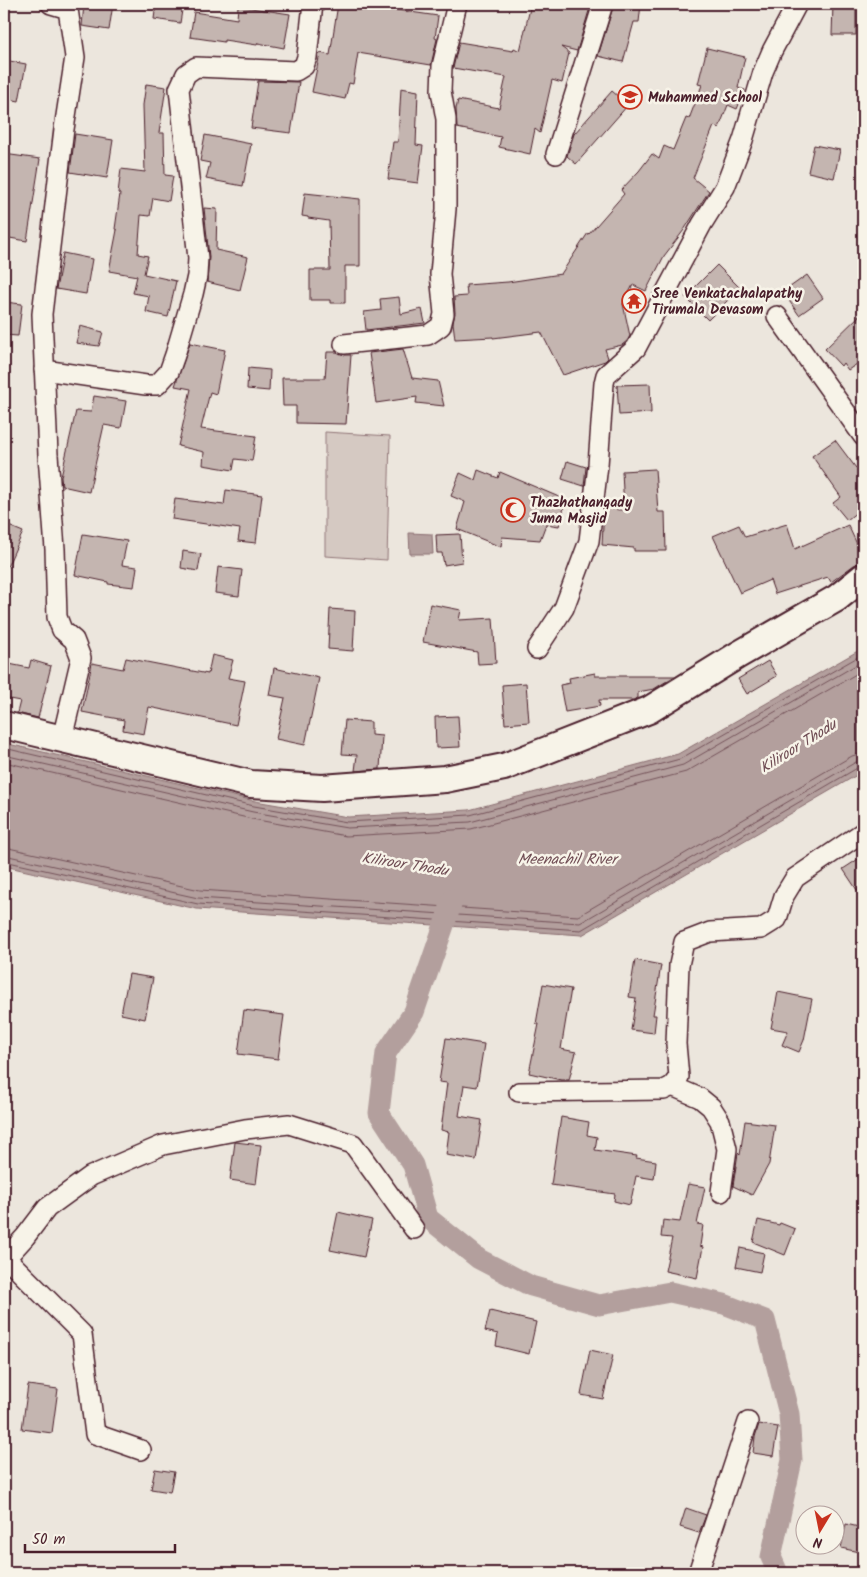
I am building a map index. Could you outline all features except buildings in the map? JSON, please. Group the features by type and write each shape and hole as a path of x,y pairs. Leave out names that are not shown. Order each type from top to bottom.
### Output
{"main road":[{"path":"4,725 251,784 322,788 445,780 504,767 649,710 738,655 837,598 863,577"}],"street":[{"path":"51,4 68,9 75,57 64,129 42,314 57,617 62,630 74,640 82,658 62,739"},
{"path":"44,370 146,385 157,385 169,372 193,294 198,258 179,89 186,74 196,67 296,71 304,66 307,58 313,4"},
{"path":"344,344 428,335 441,326 444,314 440,274 446,209 446,119 441,91 442,66 456,4"},
{"path":"556,154 603,4"},
{"path":"537,649 564,608 589,541 606,375 636,348 702,224 725,187 743,140 763,72 797,4"},
{"path":"778,316 863,436"},
{"path":"519,1092 664,1090 672,1086 679,1078 676,1044 679,965 684,942 710,932 760,929 769,924 777,918 784,896 795,878 863,832"},
{"path":"672,1086 700,1098 710,1107 720,1121 727,1149 721,1192"},
{"path":"141,1450 95,1434 82,1334 4,1257 26,1237 46,1208 91,1176 163,1145 245,1129 289,1124 353,1144 414,1229"},
{"path":"698,1573 748,1422"}],"shaded area":[{"path":"325,432 390,436 387,560 325,556"}],"water":[{"path":"409,533 432,534 433,554 410,554"},
{"name":"Meenachil River","path":"863,648 863,770 582,935 197,909 4,866 4,743 255,801 348,817 469,810 678,754"}],"waterway":[{"path":"453,899 414,1012 386,1053 379,1113 413,1165 428,1218 479,1259 531,1286 599,1305 670,1292 724,1304 765,1320 789,1414 792,1460 771,1557 778,1573"}],"place":[{"name":"Muhammed School","path":"630,97"},
{"name":"Sree Venkatachalapathy Tirumala Devasom","path":"634,301"},
{"name":"Thazhathangady Juma Masjid","path":"513,510"}],"water label":[{"name":"Kiliroor Thodu","path":"798,746"},
{"name":"Kiliroor Thodu","path":"405,864"}]}
